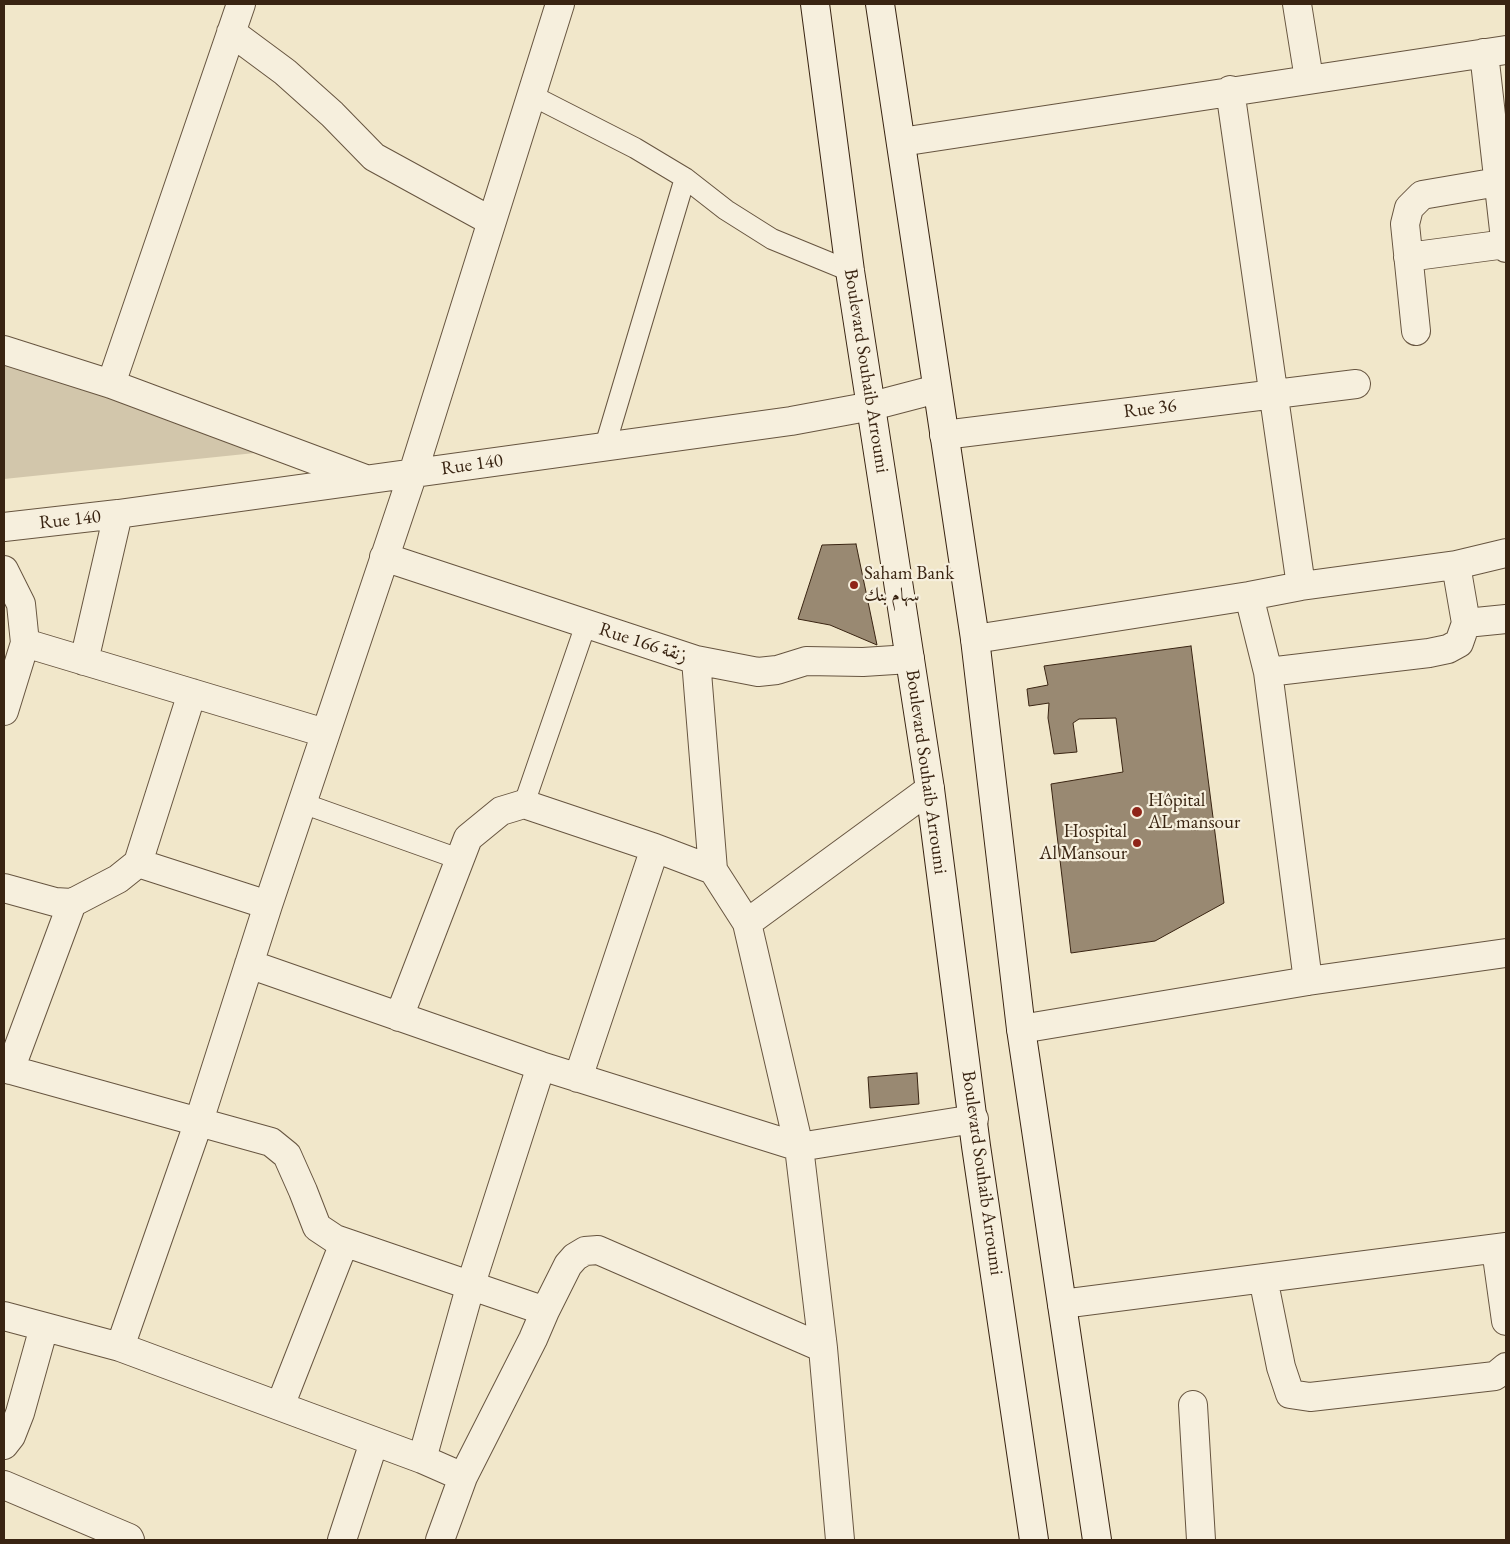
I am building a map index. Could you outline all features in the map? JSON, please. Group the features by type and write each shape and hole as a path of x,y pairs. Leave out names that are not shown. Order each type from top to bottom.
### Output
{"street":[{"path":"111,384 241,4"},
{"path":"120,1347 199,1121 268,905 413,473 560,4"},
{"name":"Boulevard Souhaib Arroumi","path":"815,4 850,271 930,789 976,1146 1034,1540"},
{"path":"880,4 975,639 1021,1029 1097,1540"},
{"path":"1297,4 1309,78"},
{"path":"231,32 285,72 332,114 374,157 491,221"},
{"path":"901,142 1309,78 1495,52 1498,182 1506,246 1408,257"},
{"path":"1230,90 1301,586"},
{"path":"1416,331 1405,224 1409,208 1422,195 1498,182"},
{"path":"4,350 111,384 366,479"},
{"name":"Rue 36","path":"944,435 1356,384"},
{"name":"Rue 140","path":"4,527 118,514 791,421 872,406 937,389"},
{"path":"84,661 118,514"},
{"path":"975,639 1249,596 1301,586 1456,565 1506,553"},
{"name":"Rue 166 زنقة","path":"384,557 696,660 758,672 777,670 806,661 863,662 910,659"},
{"path":"1268,672 1429,653 1448,649 1459,643 1466,623 1456,565"},
{"path":"4,570 21,604 25,644 4,711"},
{"path":"1249,596 1268,672 1308,981"},
{"path":"1466,623 1506,619"},
{"path":"25,644 325,733"},
{"path":"696,660 713,870 747,924 799,1147 823,1348 840,1540"},
{"path":"4,888 56,902 72,904 118,879 138,863 192,694"},
{"path":"747,924 930,789"},
{"path":"399,1017 468,838 501,811 524,804 655,848 713,870"},
{"path":"578,1078 655,848"},
{"path":"138,863 268,905"},
{"path":"72,904 7,1069 271,1142 287,1155 317,1227 344,1242 471,1284 545,1311"},
{"path":"1021,1029 1308,981 1506,953"},
{"path":"249,964 541,1066 799,1147 974,1119"},
{"path":"422,1459 471,1284 541,1066"},
{"path":"280,1406 344,1242"},
{"path":"1062,1304 1501,1248 1506,1321"},
{"path":"440,1540 463,1477 568,1265 575,1257 585,1251 598,1250 823,1348"},
{"path":"1263,1278 1281,1367 1290,1394 1310,1397 1495,1376 1506,1367"},
{"path":"4,1316 120,1347 422,1459 463,1477"},
{"path":"4,1445 11,1436 20,1413 44,1327"},
{"path":"1193,1405 1201,1540"},
{"path":"342,1540 374,1442"},
{"path":"4,1485 130,1538 130,1540"}],"lane":[{"path":"531,95 635,148 685,178 726,210 772,239 850,271"},
{"path":"606,446 685,178"},
{"path":"524,804 586,624"},
{"path":"302,803 459,859"}],"shaded area":[{"path":"4,359 274,451 4,479"}],"building":[{"path":"856,544 877,645 830,625 798,619 822,545"},
{"name":"Hospital Al Mansour","path":"1191,646 1224,903 1155,941 1071,953 1051,784 1123,772 1116,718 1079,719 1073,723 1077,752 1054,754 1048,718 1049,703 1029,706 1027,689 1048,685 1044,666"},
{"path":"917,1073 919,1104 870,1108 868,1077"}],"place":[{"name":"Saham Bank سهام بنك","path":"854,585"},
{"name":"Hôpital AL mansour","path":"1137,812"},
{"name":"Hospital Al Mansour","path":"1137,843"}]}
